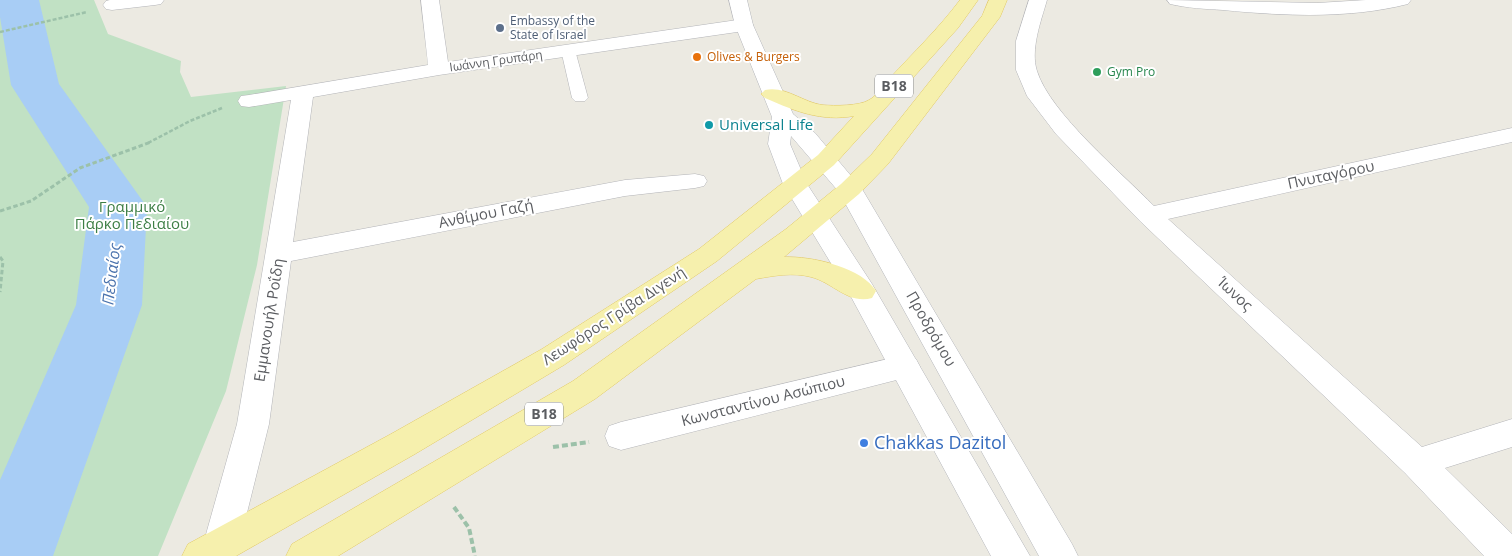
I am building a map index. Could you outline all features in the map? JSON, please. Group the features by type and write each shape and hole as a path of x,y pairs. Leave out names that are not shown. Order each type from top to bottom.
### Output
{"main road":[{"name":"Λεωφόρος Γρίβα Διγενή","path":"211,550 404,444 553,357 708,255 826,160 951,24 969,0"},
{"name":"B18","path":"305,556 584,390 747,272 815,218 850,189 880,159 991,17 998,0"},
{"path":"772,94 800,107 832,113 849,112 877,105"},
{"path":"747,272 778,266 816,267 834,274 862,291"}],"street":[{"path":"112,4 155,0"},
{"path":"430,0 439,69"},
{"name":"Προδρόμου","path":"738,0 744,25 783,117 804,135 850,189 1059,556"},
{"name":"Ίωνος","path":"1038,0 1026,41 1026,70 1038,96 1064,129 1149,215 1417,463 1509,556"},
{"path":"1176,0 1228,6 1332,8 1383,4 1402,0"},
{"name":"Ιωάννη Γρυπάρη","path":"249,101 439,69 744,25"},
{"name":"Εμμανουήλ Ροΐδη","path":"211,550 253,424 303,92"},
{"path":"783,117 779,144 796,184 815,218 862,291 1011,556"},
{"name":"Πνυταγόρου","path":"1149,215 1512,135"},
{"name":"Ανθίμου Γαζή","path":"279,254 625,188 695,181"},
{"name":"Κωνσταντίνου Ασώπιου","path":"621,436 905,367"},
{"path":"1417,463 1512,433"}],"lane":[{"path":"568,50 580,98"}],"path":[{"path":"0,32 86,13 112,4"},
{"path":"0,211 31,201 80,168 154,141 190,120 213,110 249,101"},
{"path":"0,257 3,261 0,292"},
{"path":"449,498 468,528 475,556"}],"green space":[{"name":"Γραμμικό Πάρκο Πεδιαίου","path":"0,0 94,0 108,34 181,61 180,72 191,97 286,86 257,265 226,391 158,556 0,556"}],"waterway":[{"name":"Πεδιαίος","path":"10,556 109,305 118,207 35,85 18,0"}],"place":[{"name":"Embassy of the State of Israel","path":"500,28"},
{"name":"Olives & Burgers","path":"697,57"},
{"name":"Gym Pro","path":"1097,72"},
{"name":"Universal Life","path":"709,125"},
{"name":"Chakkas Dazitol","path":"864,443"}]}
